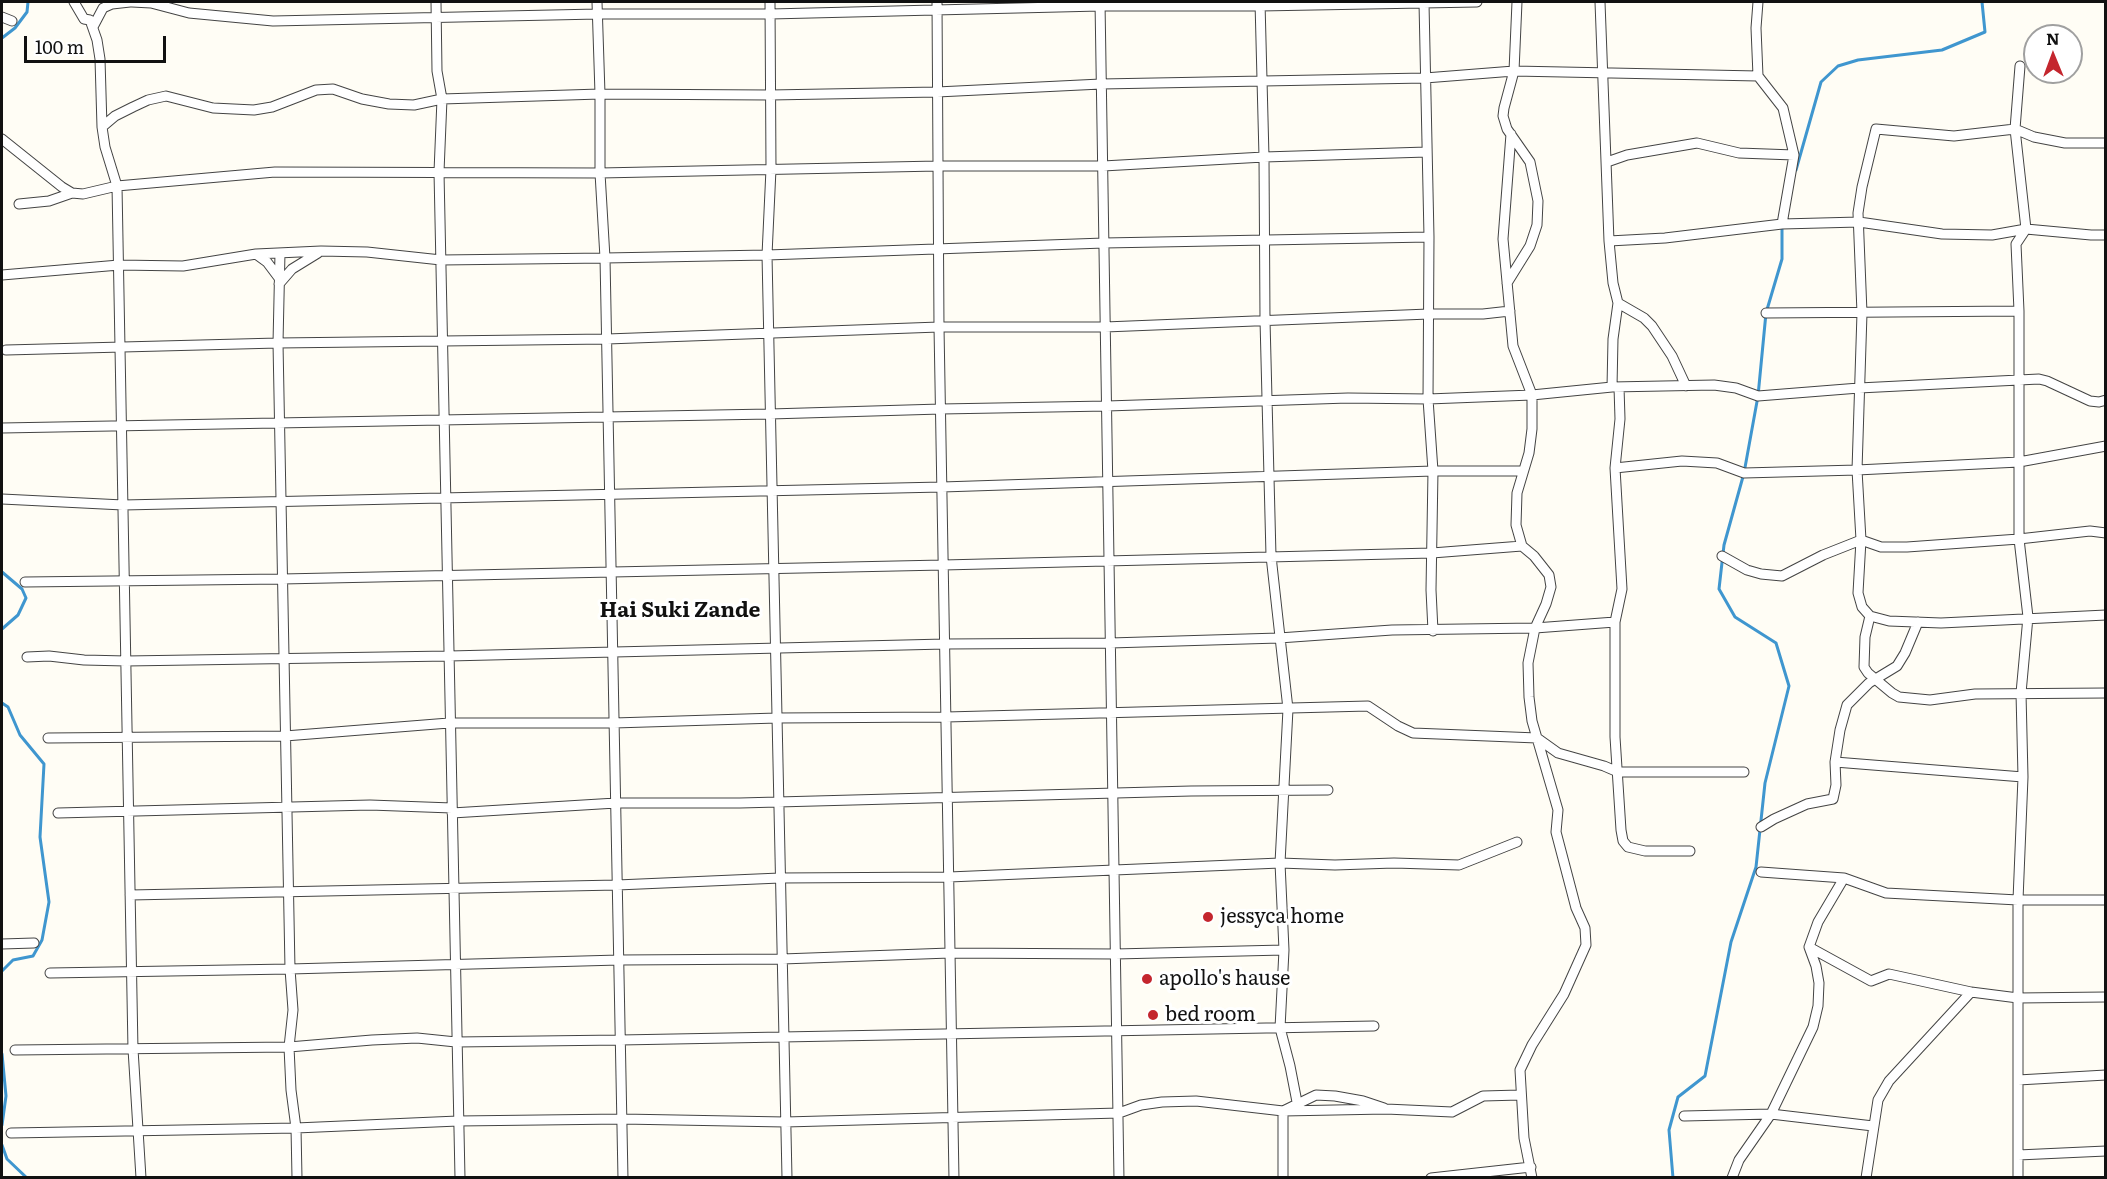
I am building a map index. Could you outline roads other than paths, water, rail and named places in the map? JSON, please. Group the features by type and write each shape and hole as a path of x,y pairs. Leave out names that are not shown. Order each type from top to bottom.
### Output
{"street":[{"path":"74,2 84,19 90,21 97,40 100,58 102,127 105,147 117,186 133,1049 141,1178"},
{"path":"93,27 103,8 112,4 131,2 151,3 189,13 273,21 598,14 770,14 937,6 1477,2"},
{"path":"436,2 437,71 442,99 439,172 460,1178"},
{"path":"597,2 600,172 605,258 623,1178"},
{"path":"770,2 771,169 767,255 768,334 787,1178"},
{"path":"1507,283 1530,246 1537,225 1538,201 1530,162 1511,134 1503,116 1514,71 1517,2"},
{"path":"1600,2 1609,241 1613,283 1618,303 1615,318 1615,387 1620,419 1615,468 1622,589 1615,622 1615,737 1621,830 1628,847 1645,851 1690,851"},
{"path":"1758,2 1756,28 1758,76 1783,108 1794,155 1782,224"},
{"path":"1424,3 1430,237 1428,399 1433,471 1433,631"},
{"path":"1100,4 1119,1178"},
{"path":"1260,4 1264,157 1264,320 1271,556 1288,709 1280,863 1284,950 1280,1028 1297,1102"},
{"path":"937,6 940,409 954,1178"},
{"path":"2,17 12,21"},
{"path":"2018,1178 2018,900 2023,777 2021,693 2028,617 2019,539 2019,311 2016,244 2026,229 2015,129 2020,66"},
{"path":"102,127 115,116 133,107 148,100 166,96 213,108 254,110 272,107 316,90 333,89 362,99 389,104 414,105 442,99 600,94 770,95 937,92 1101,84 1425,78 1514,71 1758,76"},
{"path":"2106,143 2065,143 2034,137 2015,129 1954,136 1876,129 1862,187 1859,222 1862,313 1857,470 1861,540 1858,593 1862,607 1870,616 1889,621 1941,622 2106,615"},
{"path":"1431,1178 1531,1172 1524,1138 1520,1070 1532,1045 1564,994 1586,945 1585,928 1576,908 1556,832 1557,810 1532,721 1529,698 1528,663 1535,628 1551,587 1549,575 1534,556 1522,546 1516,525 1517,493 1532,429 1532,395 1513,346 1503,239 1511,134"},
{"path":"3,139 62,188 72,193"},
{"path":"1607,162 1627,155 1697,143 1739,153 1794,155"},
{"path":"19,204 49,201 72,193 96,192 117,186 275,172 600,172 938,166 1103,166 1264,157 1427,152"},
{"path":"1609,241 1665,238 1782,224 1859,222 1942,234 1992,235 2026,229 2091,236 2106,235"},
{"path":"2,275 119,265 183,266 256,255 321,251 367,252 441,260 605,258 767,255 1104,243 1264,242 1430,237"},
{"path":"279,281 292,269 321,251"},
{"path":"280,253 278,343 282,579 288,892 293,1010 289,1047 296,1128 297,1178"},
{"path":"256,255 274,270 279,281"},
{"path":"1618,303 1644,318 1652,326 1672,356 1686,386"},
{"path":"6,350 278,343 606,339 939,327 1106,327 1429,314 1483,314 1510,311"},
{"path":"1766,314 2019,311"},
{"path":"2,428 608,418 1268,402 1348,398 1428,399 1532,395 1615,387 1714,385 1736,388 1758,396 1859,388 2019,380 2047,381 2090,401 2106,400"},
{"path":"1615,468 1682,461 1717,464 1744,473 1857,470 2019,462 2106,446"},
{"path":"2,499 123,505 942,487 1268,475 1523,471"},
{"path":"1722,556 1747,570 1782,576 1823,555 1861,540 1881,547 1907,547 2090,531 2106,533"},
{"path":"25,582 943,565 1432,553 1522,546"},
{"path":"1870,616 1865,637 1864,667 1892,693 1912,699 1930,700 1975,694 2106,693"},
{"path":"27,657 49,656 126,661 945,644 1110,643 1279,638 1392,630 1535,628 1615,622"},
{"path":"1761,827 1807,804 1833,799 1836,786 1835,762 1847,705 1855,695 1897,666 1918,622"},
{"path":"48,738 285,736 449,723 614,723 777,718 1111,714 1368,706 1413,733 1537,738 1558,753 1618,772 1744,772"},
{"path":"1835,762 2023,777"},
{"path":"58,813 370,805 452,811 616,803 778,802 1284,789 1328,790"},
{"path":"130,895 617,885 780,878 949,877 1280,863 1459,865 1517,842"},
{"path":"1761,872 1844,878 1886,893 2018,900 2106,900"},
{"path":"1732,1178 1739,1160 1771,1114 1813,1027 1818,1006 1819,983 1809,947 1818,922 1844,878"},
{"path":"2,944 34,943"},
{"path":"1809,947 1871,981 1889,974 1971,992 2018,998 2106,997"},
{"path":"50,973 132,973 619,960 782,959 950,953 1115,954 1284,950"},
{"path":"1866,1178 1872,1126 1878,1100 1889,1081 1971,992"},
{"path":"15,1050 289,1047 417,1038 456,1042 784,1038 1374,1026"},
{"path":"2018,1080 2106,1076"},
{"path":"1283,1111 1297,1102 1316,1095 1373,1103 1386,1109"},
{"path":"11,1133 296,1128 458,1121 622,1119 785,1122 1119,1113 1141,1105 1162,1102 1207,1102 1283,1111 1386,1109 1452,1112 1483,1096 1520,1095"},
{"path":"1283,1111 1283,1178"},
{"path":"1684,1116 1771,1114 1872,1126"},
{"path":"2018,1155 2106,1151"}],"waterway":[{"path":"2,38 15,28 27,12 28,2"},
{"path":"1796,170 1821,82 1838,66 1858,60 1942,50 1985,32 1982,2"},
{"path":"1673,1178 1669,1130 1678,1097 1705,1076 1731,942 1756,867 1765,783 1789,686 1776,643 1735,617 1719,589 1724,545 1744,473 1758,396 1766,313 1782,259 1782,226"},
{"path":"2,572 22,589 26,598 18,615 2,629"},
{"path":"2,703 8,707 20,735 44,764 40,837 49,902 42,940 33,956 13,960 2,971"},
{"path":"2,1054 6,1096 2,1125"},
{"path":"2,1145 7,1159 27,1178"}],"place":[{"name":"jessyca home","path":"1208,917"},
{"name":"apollo's hause","path":"1147,979"},
{"name":"bed room","path":"1153,1015"}],"district":[{"name":"Hai Suki Zande","path":"680,611"}]}
